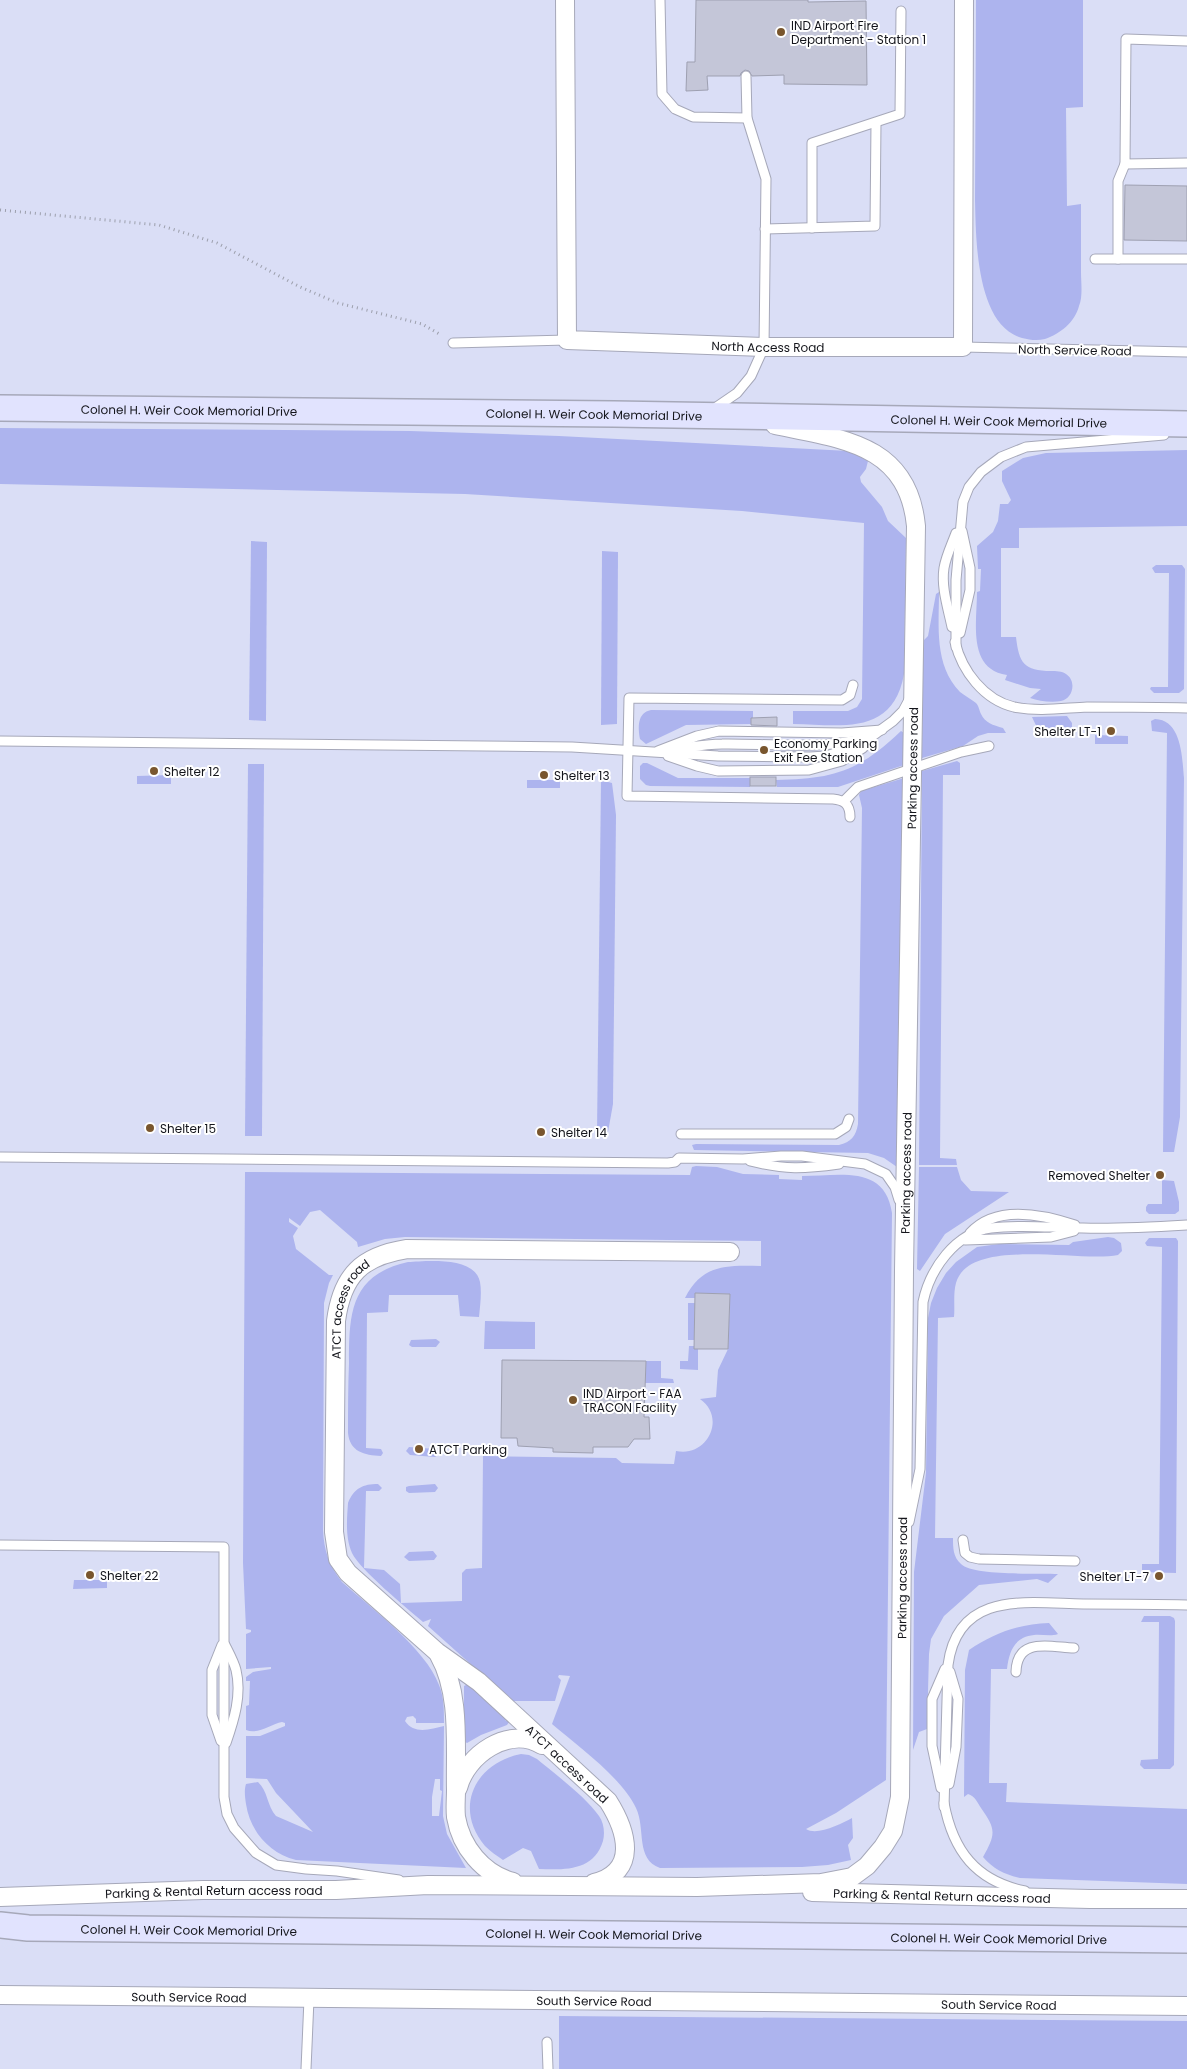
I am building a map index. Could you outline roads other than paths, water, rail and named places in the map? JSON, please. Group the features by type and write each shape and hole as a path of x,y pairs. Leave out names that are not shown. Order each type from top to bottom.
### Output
{"street":[{"path":"565,0 568,340"},
{"path":"963,347 964,0"},
{"name":"North Access Road","path":"568,340 764,347 963,347"},
{"name":"Colonel H. Weir Cook Memorial Drive","path":"0,408 693,416 1182,429"},
{"name":"Parking access road","path":"697,1886 828,1882 852,1877 867,1866 883,1847 893,1831 900,1797 904,1270 916,526 912,501 901,479 884,460 860,447 793,428 737,417"},
{"name":"ATCT access road","path":"581,1886 606,1880 618,1872 624,1858 624,1840 620,1824 608,1801 479,1682 437,1652 348,1573 338,1558 334,1532 336,1321 338,1302 349,1278 356,1270 379,1255 407,1248 730,1252"},
{"name":"ATCT access road","path":"437,1652 448,1673 452,1687 456,1817 463,1842 475,1857 500,1878 528,1886"},
{"path":"456,1796 462,1775 468,1765 490,1748 506,1740 526,1738 557,1754"},
{"name":"Parking & Rental Return access road","path":"0,1897 203,1890 336,1890 428,1885 528,1886"},
{"path":"528,1886 697,1886"},
{"name":"Parking & Rental Return access road","path":"697,1886 872,1894 1187,1899"},
{"name":"Colonel H. Weir Cook Memorial Drive","path":"0,1925 28,1928 1187,1940"},
{"name":"South Service Road","path":"0,1996 1187,2006"}],"lane":[{"path":"660,0 662,94 675,109 693,117 747,118"},
{"path":"812,228 812,143 900,114 901,11"},
{"path":"1118,259 1118,181 1125,164 1126,39 1187,41"},
{"path":"693,416 720,406 737,393 751,376 764,347 766,179 747,118 746,76"},
{"path":"765,230 875,226 876,122"},
{"path":"1125,164 1187,164"},
{"path":"1095,259 1187,259"},
{"path":"453,342 568,340"},
{"name":"North Service Road","path":"963,347 1187,352"},
{"path":"1182,429 1018,449 993,462 974,479 965,494 960,520 944,567 944,588 956,647 967,672 986,692 1007,705 1033,709 1187,708"},
{"path":"956,647 970,590 970,568 960,520"},
{"path":"850,817 849,807 844,801 833,799 627,796 627,751 629,698 842,700 850,695 853,685"},
{"path":"653,752 697,766 718,770 809,770 842,761 860,751 902,711 914,689"},
{"path":"653,752 697,736 719,731 842,733 882,730"},
{"path":"0,741 572,747 750,757 826,756 860,745 882,730"},
{"path":"844,801 858,787 961,752 988,746"},
{"path":"680,1134 835,1134 846,1128 849,1118"},
{"path":"0,1157 668,1163 675,1162 679,1158 743,1160 802,1156 851,1162 878,1169 886,1174 895,1186 900,1204 904,1270"},
{"path":"743,1160 777,1168 804,1169 851,1162"},
{"path":"902,1554 920,1469 922,1302 926,1285 936,1267 949,1251 982,1222 1003,1215 1032,1214 1053,1218 1084,1228"},
{"path":"962,1240 1051,1237 1084,1228 1138,1228 1187,1225"},
{"path":"963,1540 965,1553 970,1557 979,1559 1075,1562"},
{"path":"0,1545 224,1547 224,1797 227,1814 234,1828 256,1854 276,1865 306,1870 337,1870 428,1885"},
{"path":"1062,1898 1006,1887 970,1862 956,1843 946,1821 932,1746 932,1700 948,1664 950,1648 955,1636 972,1617 985,1610 1014,1603 1187,1605"},
{"path":"224,1640 236,1671 237,1698 236,1715 224,1748"},
{"path":"1016,1672 1018,1659 1026,1648 1033,1646 1074,1648"},
{"path":"944,1807 956,1747 958,1698 948,1664"},
{"path":"306,2069 309,1999"},
{"path":"547,2042 548,2069"}],"place":[{"name":"IND Airport Fire Department - Station 1","path":"781,32"},
{"name":"Shelter LT-1","path":"1111,731"},
{"name":"Economy Parking Exit Fee Station","path":"764,750"},
{"name":"Shelter 12","path":"154,771"},
{"name":"Shelter 13","path":"544,775"},
{"name":"Shelter 15","path":"150,1128"},
{"name":"Shelter 14","path":"541,1132"},
{"name":"Removed Shelter","path":"1160,1175"},
{"name":"IND Airport - FAA TRACON Facility","path":"573,1400"},
{"name":"ATCT Parking","path":"419,1449"},
{"name":"Shelter 22","path":"90,1575"},
{"name":"Shelter LT-7","path":"1159,1576"}]}
